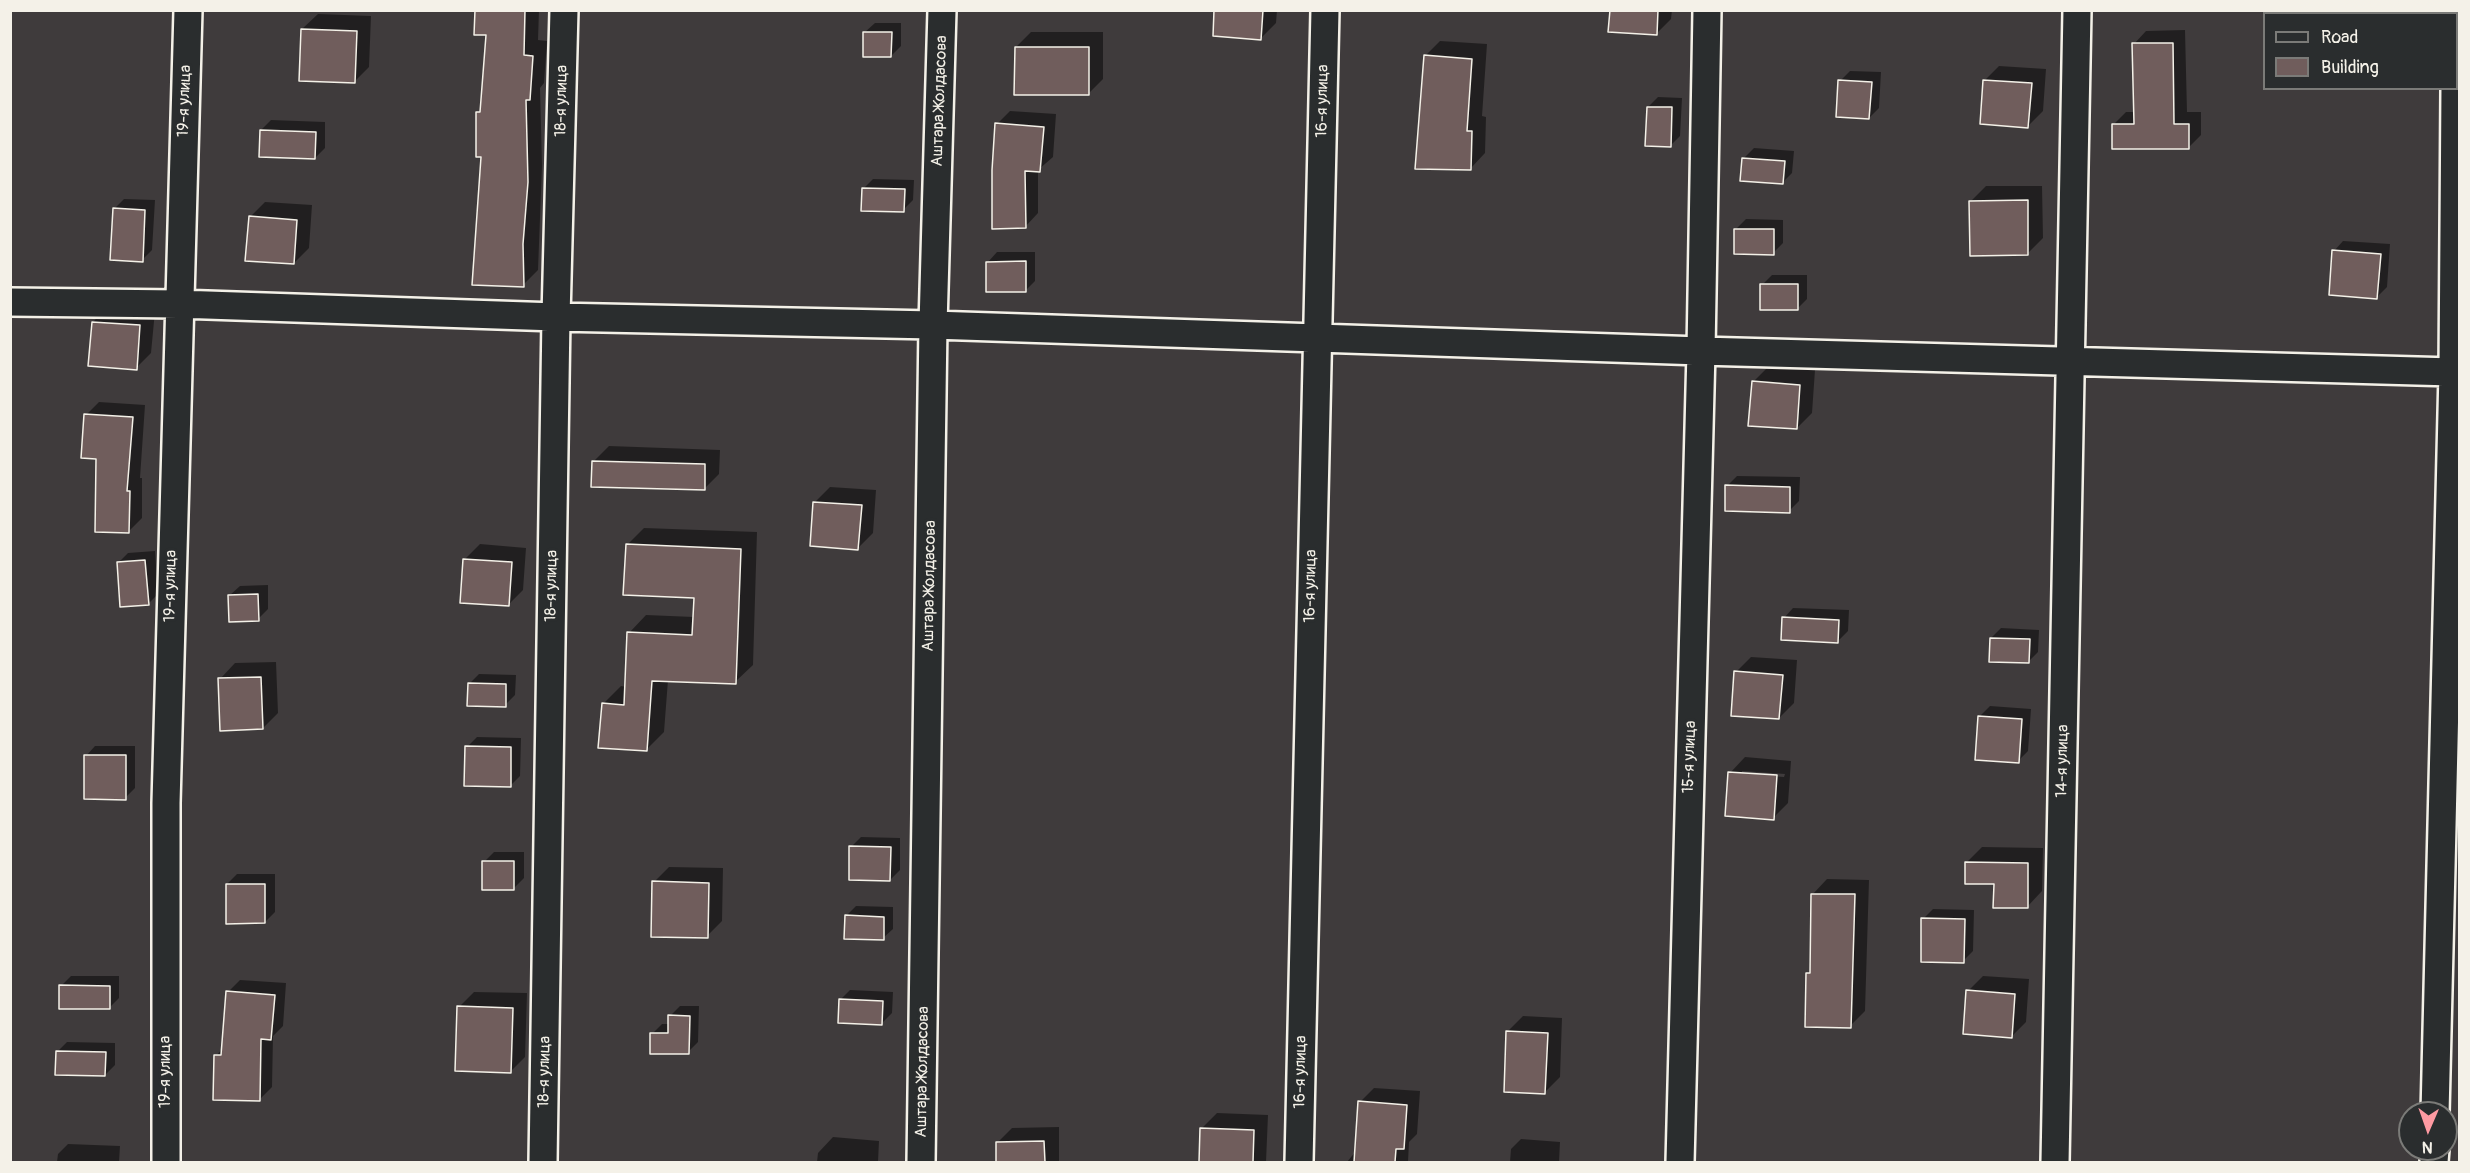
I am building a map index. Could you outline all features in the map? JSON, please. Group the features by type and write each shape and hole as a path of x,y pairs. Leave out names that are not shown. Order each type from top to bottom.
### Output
{"street":[{"name":"19-я улица","path":"166,1162 166,791 188,10"},
{"name":"18-я улица","path":"543,1162 556,317 564,10"},
{"name":"Аштара Жолдасова","path":"921,1162 933,325 942,10"},
{"name":"16-я улица","path":"1299,1162 1325,10"},
{"name":"15-я улица","path":"1680,1162 1701,351 1707,10"},
{"name":"14-я улица","path":"2055,1162 2077,10"},
{"path":"2437,1101 2453,736 2456,90"},
{"path":"10,302 178,304 556,317 933,325 1701,351 2070,359 2453,372"}],"building":[{"path":"475,10 525,10 524,55 533,56 530,100 526,100 528,182 523,244 524,287 472,285 481,157 476,157 476,112 480,112 486,35 474,35"},
{"path":"1214,10 1263,10 1261,40 1213,36"},
{"path":"1610,10 1658,10 1657,35 1608,32"},
{"path":"301,29 357,31 355,83 299,81"},
{"path":"863,32 892,32 891,57 863,57"},
{"path":"2132,43 2173,43 2174,124 2189,124 2189,149 2112,149 2112,124 2134,124"},
{"path":"1015,47 1089,47 1089,95 1014,95"},
{"path":"1424,55 1472,59 1467,131 1472,131 1471,170 1415,169"},
{"path":"1838,80 1872,82 1869,119 1836,117"},
{"path":"1983,80 2032,83 2028,128 1980,124"},
{"path":"1647,107 1672,107 1671,147 1645,146"},
{"path":"995,123 1044,127 1040,172 1025,171 1026,228 992,229"},
{"path":"260,130 316,132 315,159 259,157"},
{"path":"1742,158 1785,161 1783,184 1740,181"},
{"path":"862,188 905,189 904,212 861,211"},
{"path":"2028,200 2028,255 1970,256 1969,201"},
{"path":"113,208 145,210 143,262 110,260"},
{"path":"249,216 297,220 294,264 245,261"},
{"path":"1734,229 1774,229 1774,255 1734,254"},
{"path":"2332,250 2381,254 2377,299 2329,295"},
{"path":"1026,261 1026,292 986,292 986,262"},
{"path":"1760,284 1798,284 1798,310 1760,310"},
{"path":"92,322 140,325 137,370 88,366"},
{"path":"1752,381 1800,385 1797,429 1748,426"},
{"path":"84,414 133,417 127,491 130,491 129,533 95,532 96,459 81,458"},
{"path":"592,461 705,464 705,490 591,487"},
{"path":"1725,485 1790,487 1790,513 1725,511"},
{"path":"813,502 862,505 858,550 810,546"},
{"path":"626,544 741,549 736,684 652,681 647,751 598,748 602,703 624,705 627,632 692,635 694,598 623,595"},
{"path":"463,559 512,562 509,606 460,603"},
{"path":"145,560 149,605 120,607 117,562"},
{"path":"258,594 259,621 229,622 228,595"},
{"path":"1782,617 1839,620 1838,643 1781,640"},
{"path":"1990,638 2030,639 2029,663 1989,662"},
{"path":"1734,671 1783,675 1779,719 1731,716"},
{"path":"261,677 263,729 220,731 218,678"},
{"path":"468,683 506,684 506,707 467,706"},
{"path":"1978,716 2022,719 2019,763 1975,760"},
{"path":"465,746 511,747 511,787 464,786"},
{"path":"84,755 126,755 126,800 84,799"},
{"path":"1728,772 1777,775 1774,820 1725,816"},
{"path":"849,846 891,847 890,881 849,880"},
{"path":"482,861 514,861 514,890 482,890"},
{"path":"1965,862 2028,863 2028,908 1993,908 1994,884 1965,884"},
{"path":"652,881 709,883 708,938 651,937"},
{"path":"226,884 265,884 265,923 226,924"},
{"path":"1811,894 1855,894 1851,1028 1805,1027 1806,973 1810,973"},
{"path":"845,915 884,917 884,940 844,939"},
{"path":"1921,918 1965,919 1964,963 1921,962"},
{"path":"59,985 110,986 110,1009 59,1009"},
{"path":"1966,990 2015,994 2012,1038 1963,1034"},
{"path":"226,991 275,995 271,1040 261,1039 260,1101 213,1100 214,1055 221,1055"},
{"path":"839,999 883,1001 882,1025 838,1023"},
{"path":"457,1006 513,1008 511,1073 455,1071"},
{"path":"668,1015 690,1016 689,1054 650,1054 650,1033 668,1033"},
{"path":"1506,1031 1548,1033 1545,1094 1504,1092"},
{"path":"56,1051 106,1052 105,1076 55,1075"},
{"path":"1358,1101 1407,1105 1404,1149 1396,1149 1395,1162 1354,1162"},
{"path":"1200,1128 1254,1130 1253,1162 1199,1162"},
{"path":"1044,1141 1045,1162 996,1162 996,1142"}]}
